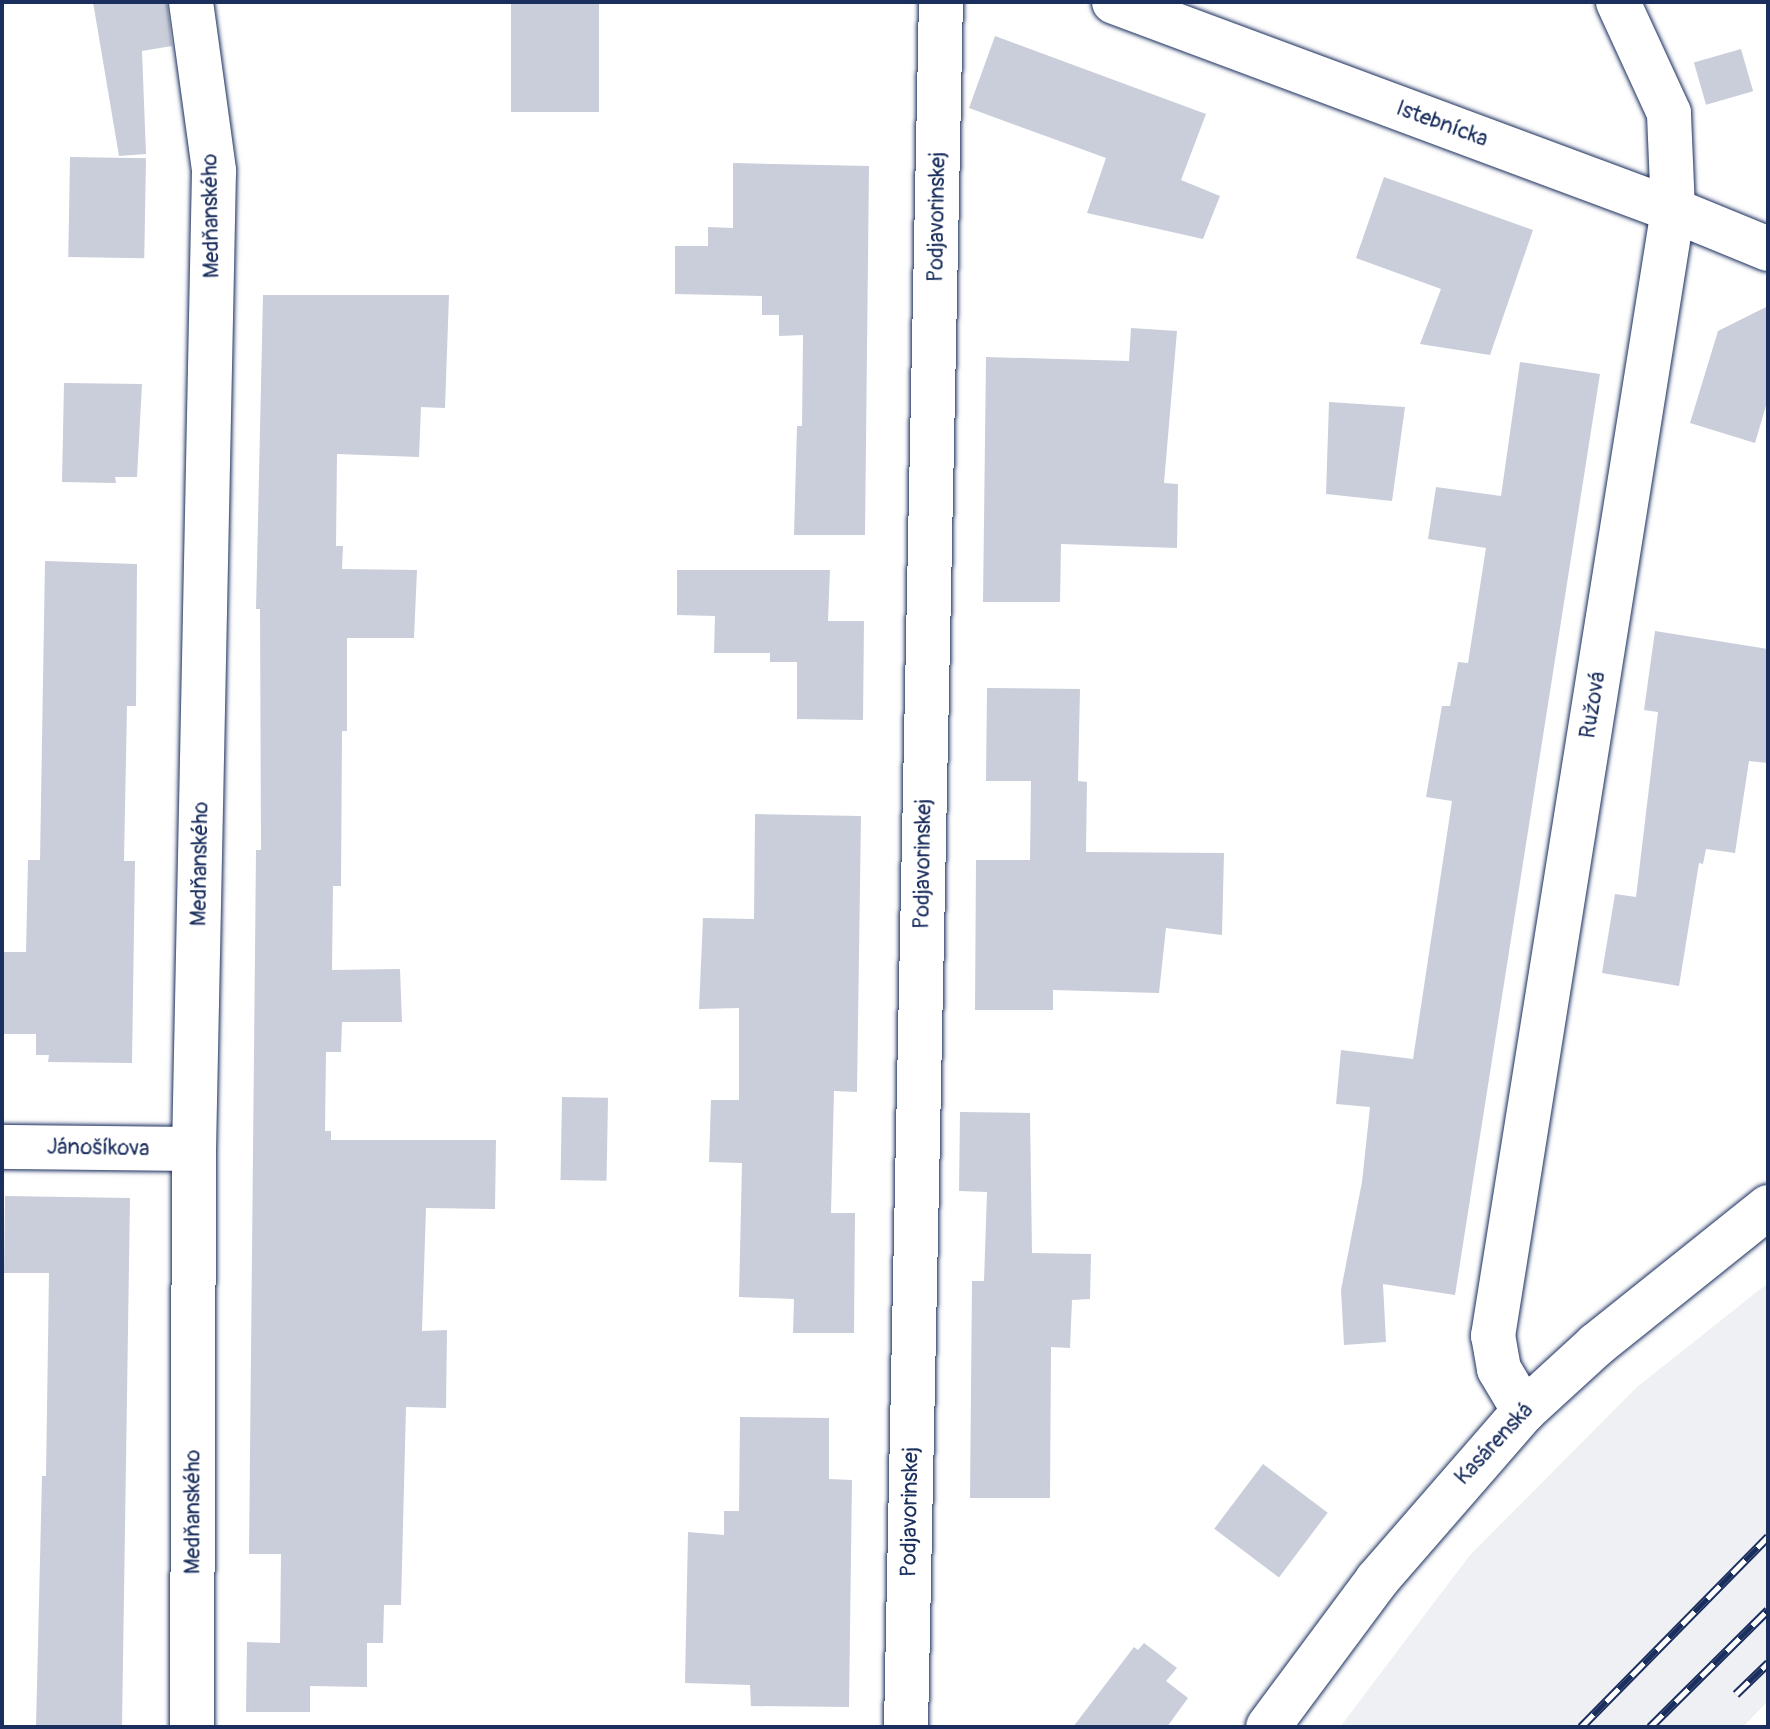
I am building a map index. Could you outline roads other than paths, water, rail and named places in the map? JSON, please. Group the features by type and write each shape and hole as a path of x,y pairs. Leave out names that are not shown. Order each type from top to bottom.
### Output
{"street":[{"name":"Medňanského","path":"191,2 214,171 194,1149 192,1727"},
{"name":"Podjavorinskej","path":"906,1727 941,2"},
{"name":"Istebnícka","path":"1114,2 1673,210 1768,249"},
{"name":"Ružová","path":"1524,1411 1499,1369 1493,1336 1673,210 1669,113 1618,2"},
{"name":"Jánošíkova","path":"2,1147 194,1149"},
{"name":"Kasárenská","path":"1268,1727 1377,1580 1524,1411 1596,1345 1768,1207"}],"railway":[{"path":"1581,1727 1768,1537"},
{"path":"1650,1727 1768,1610"},
{"path":"1736,1694 1768,1663"}]}
